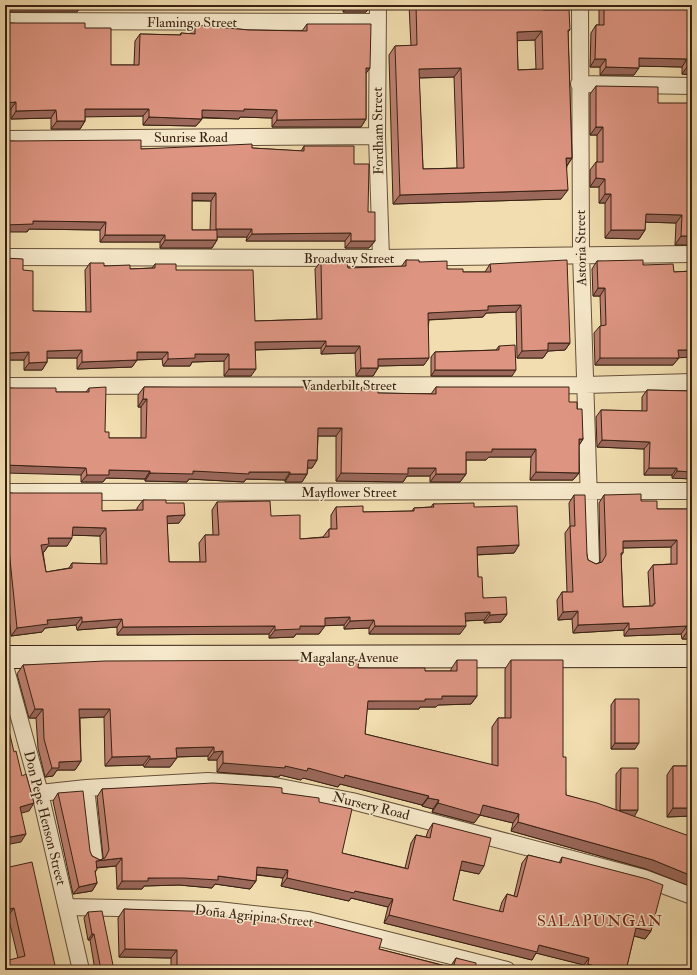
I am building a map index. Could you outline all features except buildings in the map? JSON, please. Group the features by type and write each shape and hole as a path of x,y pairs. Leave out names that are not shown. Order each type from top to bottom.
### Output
{"street":[{"name":"Fordham Street","path":"378,5 377,136 381,258"},
{"name":"Astoria Street","path":"580,5 579,84 581,254 591,562"},
{"name":"Flamingo Street","path":"5,22 378,22"},
{"path":"579,84 692,86"},
{"name":"Sunrise Road","path":"5,139 377,136"},
{"name":"Broadway Street","path":"5,258 381,258 581,254 692,254"},
{"name":"Vanderbilt Street","path":"5,386 585,385 692,382"},
{"name":"Mayflower Street","path":"5,492 692,491"},
{"name":"Magalang Avenue","path":"5,657 692,656"},
{"name":"Don Pepe Henson Street","path":"5,666 40,793 81,970"},
{"name":"Nursery Road","path":"40,793 86,788 208,781 270,785 352,800 644,878 692,896"},
{"path":"86,788 94,858"},
{"name":"Doña Agripina Street","path":"67,907 218,910 308,920 507,970"}],"district":[{"name":"SALAPUNGAN","path":"600,921"}]}
